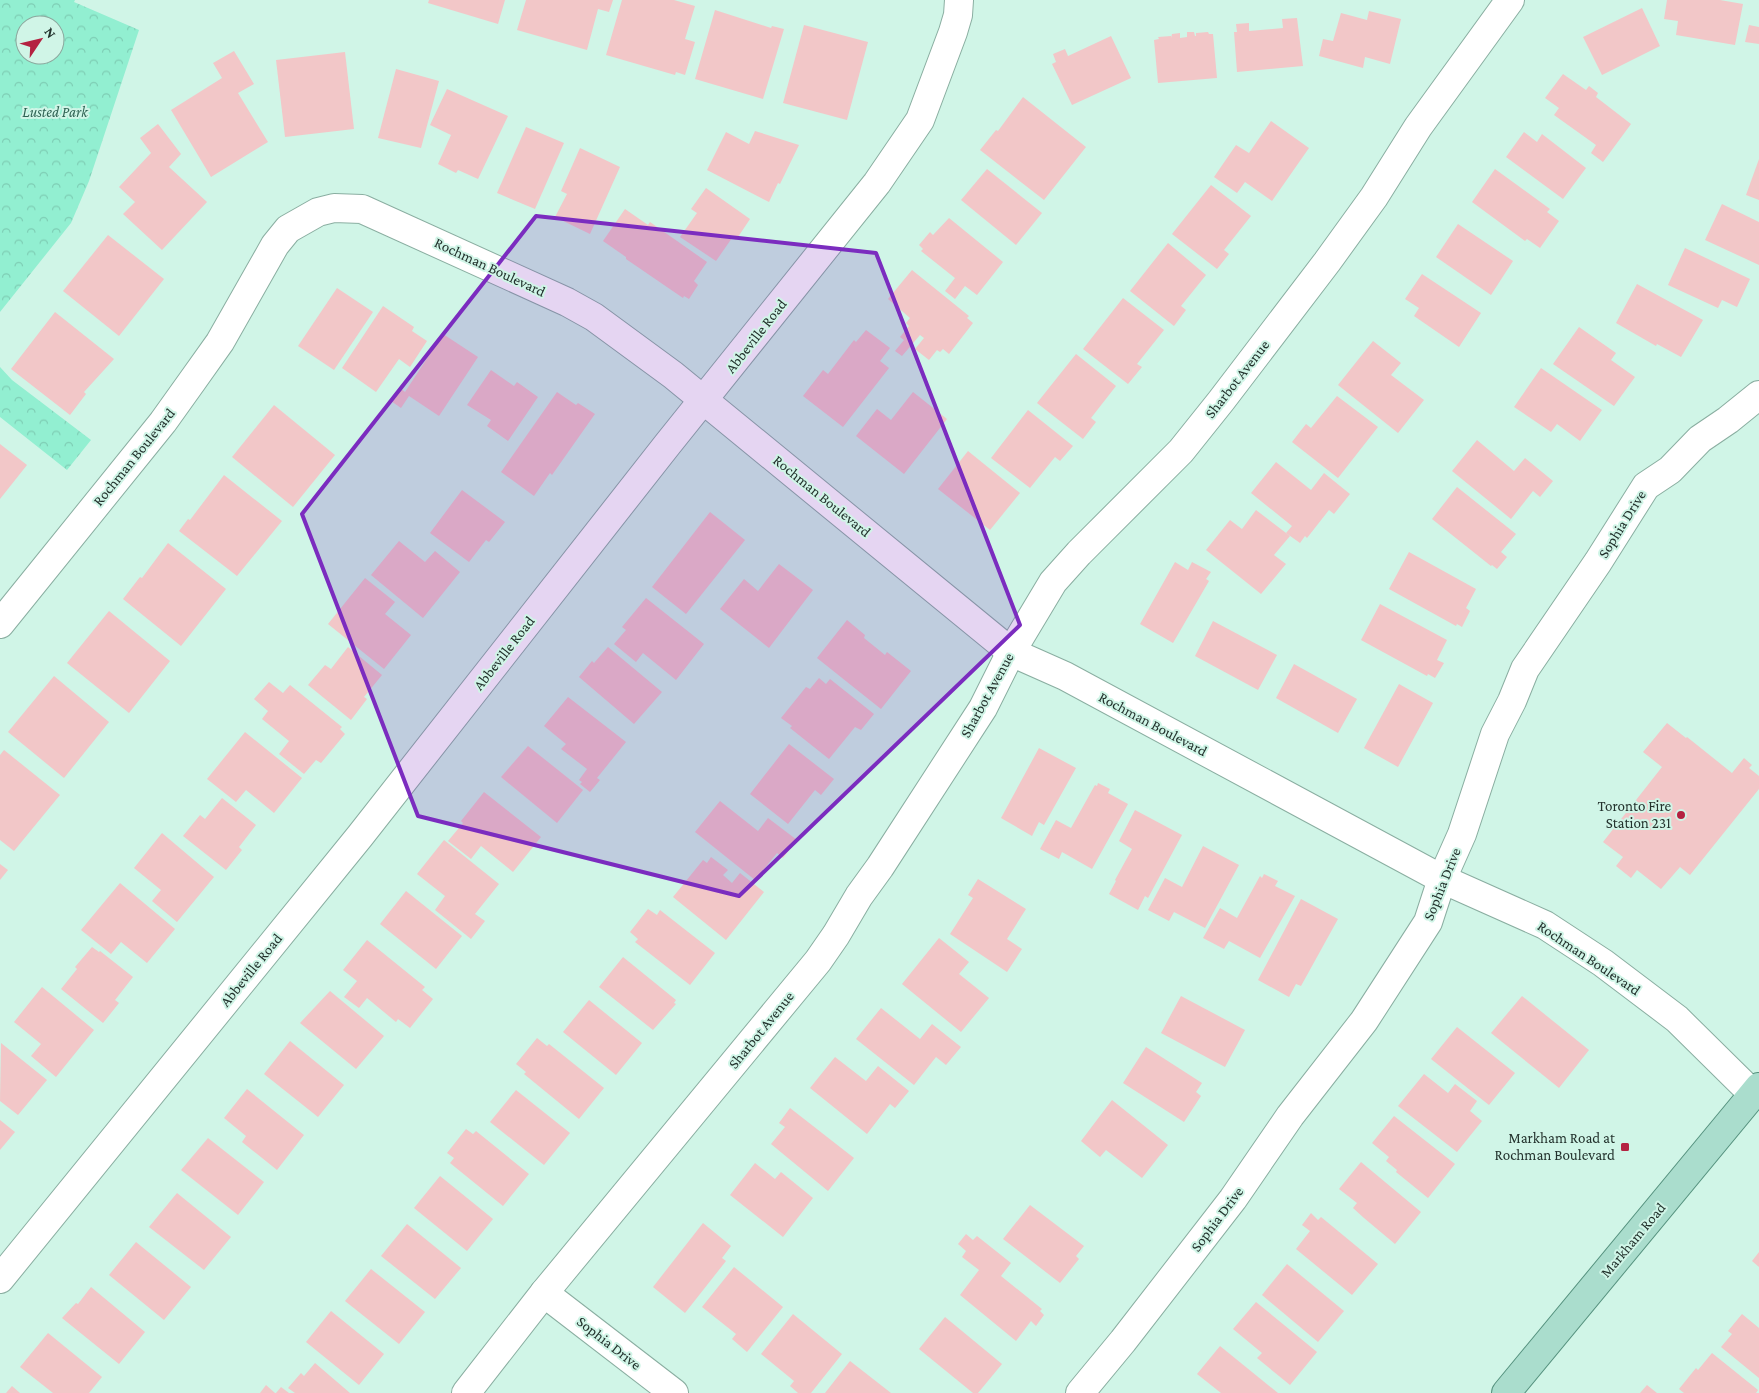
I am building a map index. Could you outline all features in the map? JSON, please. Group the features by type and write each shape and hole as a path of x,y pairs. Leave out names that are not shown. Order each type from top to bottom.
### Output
{"main road":[{"name":"Markham Road","path":"1506,1393 1756,1091"}],"street":[{"name":"Abbeville Road","path":"0,1279 360,836 877,183 920,120 953,32 958,16 959,0"},
{"name":"Sharbot Avenue","path":"466,1393 544,1293 818,961 984,708 1011,652 1053,582 1079,553 1181,451 1227,394 1369,204 1418,127 1510,0"},
{"name":"Rochman Boulevard","path":"0,624 162,422 193,380 220,342 275,245 288,229 318,212 334,208 362,209 567,302 594,317 705,400 1011,652 1065,676 1442,879 1545,925 1603,963 1677,1020 1756,1091"},
{"name":"Sophia Drive","path":"1080,1393 1123,1341 1233,1199 1290,1116 1364,1021 1428,922 1442,879 1462,834 1495,734 1512,701 1525,669 1598,562 1646,486 1670,470 1700,438 1728,420 1759,395"},
{"name":"Sophia Drive","path":"544,1293 674,1393"}],"highlighted area":[{"path":"536,216 876,253 1020,625 739,896 418,816 302,514"}],"green space":[{"name":"Lusted Park","path":"0,0 75,0 74,2 139,30 89,181 71,223 0,312"},
{"path":"0,367 12,380 91,440 67,470 0,417"}],"building":[{"path":"429,0 505,0 498,24 428,3"},
{"path":"526,0 613,0 609,12 598,9 587,50 517,30"},
{"path":"622,0 674,0 695,6 685,39 695,42 685,75 676,72 675,75 606,55"},
{"path":"1667,0 1720,0 1743,4 1735,45 1676,35 1678,21 1664,19"},
{"path":"1642,8 1660,46 1602,75 1583,37"},
{"path":"715,10 771,28 772,26 784,29 763,99 695,79"},
{"path":"1369,11 1401,19 1390,64 1365,57 1363,68 1319,56 1323,39 1333,41 1341,13 1367,20"},
{"path":"1297,18 1303,66 1237,72 1234,32 1237,32 1236,24 1249,23 1249,31 1283,28 1282,19"},
{"path":"804,25 868,42 847,120 783,103"},
{"path":"1749,25 1759,27 1759,44 1745,42"},
{"path":"1187,32 1194,32 1195,36 1196,33 1208,32 1213,34 1217,78 1158,83 1154,40 1159,39 1158,37 1171,36 1171,38 1172,34 1180,33 1180,38 1187,37"},
{"path":"1111,36 1131,78 1072,105 1052,64 1056,62 1053,54 1065,49 1068,56"},
{"path":"234,51 254,84 238,93 268,142 211,177 171,110 222,78 213,63"},
{"path":"345,52 354,129 285,137 276,60"},
{"path":"396,69 439,81 421,148 378,138"},
{"path":"1563,74 1586,90 1589,86 1598,93 1596,97 1631,124 1603,162 1591,153 1596,145 1554,115 1559,108 1545,98"},
{"path":"447,89 508,116 478,179 458,170 456,173 438,164 451,135 430,125"},
{"path":"1023,97 1086,147 1044,200 980,150 996,130 998,131"},
{"path":"1271,121 1309,148 1272,201 1245,182 1237,193 1214,177 1236,145 1249,153"},
{"path":"158,124 181,154 169,167 207,202 162,250 123,214 135,202 119,187 151,153 140,138"},
{"path":"526,127 564,143 535,209 497,193"},
{"path":"755,131 799,145 769,202 707,170 726,132 749,144"},
{"path":"1524,132 1537,142 1542,134 1586,168 1563,199 1506,157"},
{"path":"580,148 620,167 590,234 555,217 567,194 561,191"},
{"path":"1759,159 1759,200 1746,195"},
{"path":"987,169 1042,213 1016,245 961,200"},
{"path":"1495,169 1550,209 1547,212 1559,221 1540,248 1527,239 1525,241 1472,202"},
{"path":"1211,185 1251,216 1224,250 1229,254 1217,269 1172,234"},
{"path":"706,188 750,219 736,240 732,238 716,261 680,237 697,213 691,209"},
{"path":"1722,204 1759,222 1759,265 1705,240"},
{"path":"625,209 648,225 650,222 707,262 694,281 698,285 689,299 684,296 683,298 603,241"},
{"path":"949,218 1003,262 977,295 965,286 955,299 945,291 955,278 921,251 923,249 919,245 930,232 933,235"},
{"path":"1458,224 1513,261 1491,295 1436,257"},
{"path":"108,235 164,279 119,336 63,291"},
{"path":"1168,243 1206,275 1181,306 1186,310 1174,326 1130,291"},
{"path":"1685,248 1750,279 1737,307 1722,300 1718,308 1668,285"},
{"path":"912,270 969,316 967,318 973,323 949,354 943,349 940,352 937,350 929,360 915,349 924,338 920,335 902,356 895,351 904,340 900,337 909,326 906,323 910,318 888,299"},
{"path":"1422,274 1481,313 1459,347 1414,316 1419,308 1405,299"},
{"path":"1637,284 1703,320 1681,357 1657,344 1656,346 1616,323"},
{"path":"337,288 373,312 334,370 298,346"},
{"path":"1123,298 1164,330 1137,364 1142,367 1128,384 1083,349"},
{"path":"383,306 414,327 412,331 427,341 410,367 399,359 376,392 342,368"},
{"path":"55,312 114,359 84,392 86,394 70,415 11,369"},
{"path":"1579,327 1616,353 1611,360 1635,377 1614,406 1553,364"},
{"path":"866,330 890,348 880,361 889,368 843,427 803,396 823,370 828,374 854,340 856,342"},
{"path":"443,334 478,357 439,416 409,396 401,408 391,401 400,388 405,392"},
{"path":"1373,341 1401,363 1391,375 1424,400 1398,433 1338,385"},
{"path":"1076,354 1116,386 1091,418 1096,422 1083,439 1037,403"},
{"path":"1541,368 1602,410 1580,441 1557,424 1551,432 1514,407"},
{"path":"491,370 514,386 517,382 538,397 508,441 487,426 491,420 467,405"},
{"path":"557,392 576,405 578,403 595,414 552,475 550,473 534,496 501,472"},
{"path":"913,392 947,419 904,474 856,436 877,409 891,420"},
{"path":"1337,396 1378,427 1338,478 1292,442 1306,424 1311,428"},
{"path":"274,405 335,455 293,507 232,457"},
{"path":"1028,410 1073,446 1060,461 1055,457 1030,488 991,458"},
{"path":"1477,440 1514,471 1525,458 1553,481 1540,497 1533,491 1511,519 1452,471"},
{"path":"0,444 27,465 0,499"},
{"path":"968,451 1020,493 990,530 938,489"},
{"path":"1276,462 1311,490 1324,473 1350,494 1334,514 1329,510 1307,538 1305,536 1300,543 1286,533 1292,526 1251,493"},
{"path":"224,475 282,521 237,576 179,531 188,519 190,520"},
{"path":"1457,487 1516,534 1501,552 1507,557 1497,569 1432,519"},
{"path":"462,490 505,522 489,542 486,540 469,562 430,533"},
{"path":"1256,510 1290,536 1274,555 1286,564 1261,594 1206,550 1230,520 1242,529"},
{"path":"710,512 745,540 686,614 652,587"},
{"path":"399,541 425,562 435,551 460,572 423,618 371,575"},
{"path":"168,543 226,589 181,646 123,599 140,577 142,578"},
{"path":"1409,552 1476,589 1466,608 1470,611 1462,627 1457,624 1456,626 1389,589"},
{"path":"1175,562 1188,570 1192,562 1211,572 1206,579 1209,581 1173,643 1140,624"},
{"path":"779,564 813,590 769,648 720,609 744,579 758,591"},
{"path":"365,578 395,602 385,614 411,635 384,669 328,624"},
{"path":"646,598 704,644 676,680 643,653 636,662 614,644 626,630 622,627"},
{"path":"1380,604 1447,640 1437,660 1444,663 1435,678 1428,674 1427,676 1361,640"},
{"path":"109,611 170,661 129,713 67,663"},
{"path":"847,620 865,635 864,638 885,655 887,652 911,671 881,709 817,658"},
{"path":"1213,621 1277,655 1258,690 1195,656"},
{"path":"348,647 382,675 364,697 367,699 351,720 308,685 325,665 331,669"},
{"path":"608,647 662,692 634,724 579,677 592,661 594,663"},
{"path":"1294,664 1357,699 1338,733 1276,698"},
{"path":"54,676 109,722 64,778 8,732"},
{"path":"819,678 826,684 830,679 874,714 861,730 855,727 829,759 790,728 792,726 781,718 806,687 810,689"},
{"path":"269,682 283,693 290,685 342,727 340,729 345,734 321,763 316,760 304,774 279,754 289,741 262,719 268,711 254,699"},
{"path":"1399,684 1433,703 1398,767 1364,748"},
{"path":"568,697 626,742 597,778 600,780 590,792 580,784 582,782 579,780 587,769 561,749 566,744 544,726"},
{"name":"Toronto Fire Station 231","path":"1667,723 1732,773 1744,758 1752,765 1749,768 1759,776 1759,789 1690,875 1680,867 1661,889 1637,870 1631,878 1616,866 1623,857 1603,842 1662,767 1643,752"},
{"path":"245,732 302,778 274,813 246,790 236,802 207,779"},
{"path":"789,744 834,779 821,795 815,790 788,824 750,794"},
{"path":"528,746 583,790 557,823 501,777"},
{"path":"1039,748 1076,768 1044,825 1039,822 1032,836 1001,818"},
{"path":"4,750 60,795 14,851 0,840 0,755"},
{"path":"1098,783 1110,789 1108,793 1128,804 1092,869 1062,852 1059,859 1040,849 1056,820 1071,828 1095,785 1097,786"},
{"path":"484,792 541,837 513,872 481,846 471,859 448,841"},
{"path":"222,798 256,825 239,847 242,850 226,870 183,836 200,815 205,819"},
{"path":"720,801 758,831 768,818 797,840 783,858 777,853 755,880 695,832"},
{"path":"1135,810 1182,835 1148,898 1145,896 1138,910 1109,894 1132,849 1119,841"},
{"path":"162,833 214,877 177,922 152,901 161,890 134,868"},
{"path":"444,840 499,884 475,914 485,921 471,939 435,910 445,896 417,874"},
{"path":"1203,846 1239,865 1205,928 1174,912 1169,921 1148,910 1165,878 1182,887"},
{"path":"711,857 728,870 723,875 732,883 740,873 764,892 726,940 673,897 703,860 707,863"},
{"path":"0,864 8,870 0,880"},
{"path":"1264,874 1278,881 1275,886 1295,896 1260,958 1229,941 1224,949 1203,938 1220,908 1237,918 1260,876 1262,878"},
{"path":"978,879 1026,909 1007,939 1022,949 1007,972 950,934 973,898 968,895"},
{"path":"120,883 175,929 147,963 121,942 111,954 81,930"},
{"path":"406,891 462,936 436,969 380,924"},
{"path":"1301,899 1338,919 1301,986 1296,984 1289,997 1258,980"},
{"path":"648,909 657,915 660,910 715,953 690,985 635,942 638,939 630,932"},
{"path":"939,938 969,962 959,974 989,998 961,1032 902,984"},
{"path":"367,940 425,987 422,990 433,999 410,1028 398,1019 396,1022 367,998 359,1008 344,997 357,981 343,970"},
{"path":"92,947 133,977 115,1000 119,1003 103,1023 61,989 77,969 75,967"},
{"path":"623,957 676,1000 674,1003 676,1004 653,1030 599,987"},
{"path":"42,987 94,1030 56,1077 31,1056 41,1044 14,1022"},
{"path":"330,991 384,1036 356,1069 300,1023"},
{"path":"1181,996 1245,1030 1225,1067 1161,1033"},
{"path":"1522,996 1589,1050 1559,1088 1491,1033"},
{"path":"589,1000 642,1043 616,1075 563,1032"},
{"path":"881,1008 920,1039 932,1024 961,1047 946,1065 936,1057 914,1085 856,1039"},
{"path":"1457,1027 1515,1073 1489,1105 1431,1059"},
{"path":"537,1038 547,1046 549,1044 604,1088 579,1119 524,1074 526,1072 516,1064"},
{"path":"290,1041 344,1085 318,1117 264,1074"},
{"path":"1,1043 47,1080 18,1115 0,1101"},
{"path":"1146,1047 1202,1083 1196,1092 1201,1096 1184,1122 1123,1083"},
{"path":"835,1057 866,1081 878,1066 909,1091 895,1108 890,1104 867,1134 810,1088"},
{"path":"1424,1074 1448,1093 1455,1084 1477,1101 1470,1111 1482,1121 1457,1152 1398,1106"},
{"path":"247,1089 304,1135 277,1170 242,1142 246,1136 224,1118"},
{"path":"516,1090 570,1133 544,1165 490,1122"},
{"path":"1112,1100 1168,1145 1142,1178 1106,1150 1100,1157 1081,1141"},
{"path":"790,1108 854,1158 828,1191 771,1144 785,1127 779,1123"},
{"path":"1394,1116 1455,1164 1428,1198 1396,1172 1397,1170 1386,1161 1389,1157 1372,1143"},
{"path":"0,1120 15,1132 0,1150"},
{"path":"466,1129 473,1134 476,1131 529,1174 503,1206 450,1163 454,1158 447,1153"},
{"path":"208,1138 264,1182 238,1215 181,1170"},
{"path":"1361,1162 1421,1212 1395,1244 1353,1208 1357,1203 1339,1189"},
{"path":"755,1163 775,1179 781,1172 813,1198 783,1237 730,1195"},
{"path":"440,1176 493,1219 467,1251 414,1208"},
{"path":"177,1193 231,1237 204,1270 149,1227"},
{"path":"1030,1205 1084,1246 1076,1256 1079,1259 1060,1283 1003,1239"},
{"path":"1311,1213 1318,1220 1321,1217 1378,1264 1352,1295 1296,1249 1310,1231 1302,1225"},
{"path":"703,1223 731,1246 722,1258 726,1261 685,1313 653,1287"},
{"path":"407,1224 461,1268 435,1299 381,1256"},
{"path":"966,1234 973,1240 977,1236 1011,1263 1001,1276 1042,1309 1040,1311 1044,1315 1036,1326 1031,1321 1016,1341 960,1295 979,1270 962,1257 966,1251 958,1244"},
{"path":"136,1242 191,1287 164,1320 109,1275"},
{"path":"1759,1252 1759,1267 1752,1261"},
{"path":"1287,1264 1344,1311 1318,1342 1262,1295"},
{"path":"734,1267 783,1307 747,1352 732,1339 736,1334 702,1307"},
{"path":"371,1269 425,1312 399,1344 345,1301"},
{"path":"91,1287 145,1332 119,1364 62,1318 76,1303 78,1304"},
{"path":"1256,1302 1317,1352 1290,1385 1257,1358 1262,1353 1233,1329"},
{"path":"331,1311 384,1354 359,1385 306,1342"},
{"path":"793,1314 842,1354 811,1393 798,1393 790,1386 794,1381 761,1354"},
{"path":"1742,1314 1759,1328 1759,1378 1721,1347 1732,1334 1728,1331"},
{"path":"945,1317 1002,1364 978,1393 973,1393 919,1349"},
{"path":"48,1333 102,1377 89,1393 53,1393 20,1367"},
{"path":"1220,1346 1278,1393 1221,1393 1197,1374"},
{"path":"1712,1353 1758,1390 1756,1393 1684,1393 1679,1389 1696,1368 1698,1370"},
{"path":"850,1361 891,1393 825,1393"},
{"path":"315,1363 350,1393 295,1393 288,1388 301,1373 304,1376"},
{"path":"266,1385 275,1393 260,1393"},
{"path":"1647,1385 1657,1393 1640,1393"},
{"path":"12,1386 20,1393 6,1393"},
{"path":"281,1387 289,1393 276,1393"}],"place":[{"name":"Toronto Fire Station 231","path":"1681,815"},
{"name":"Markham Road at Rochman Boulevard","path":"1625,1147"}]}
